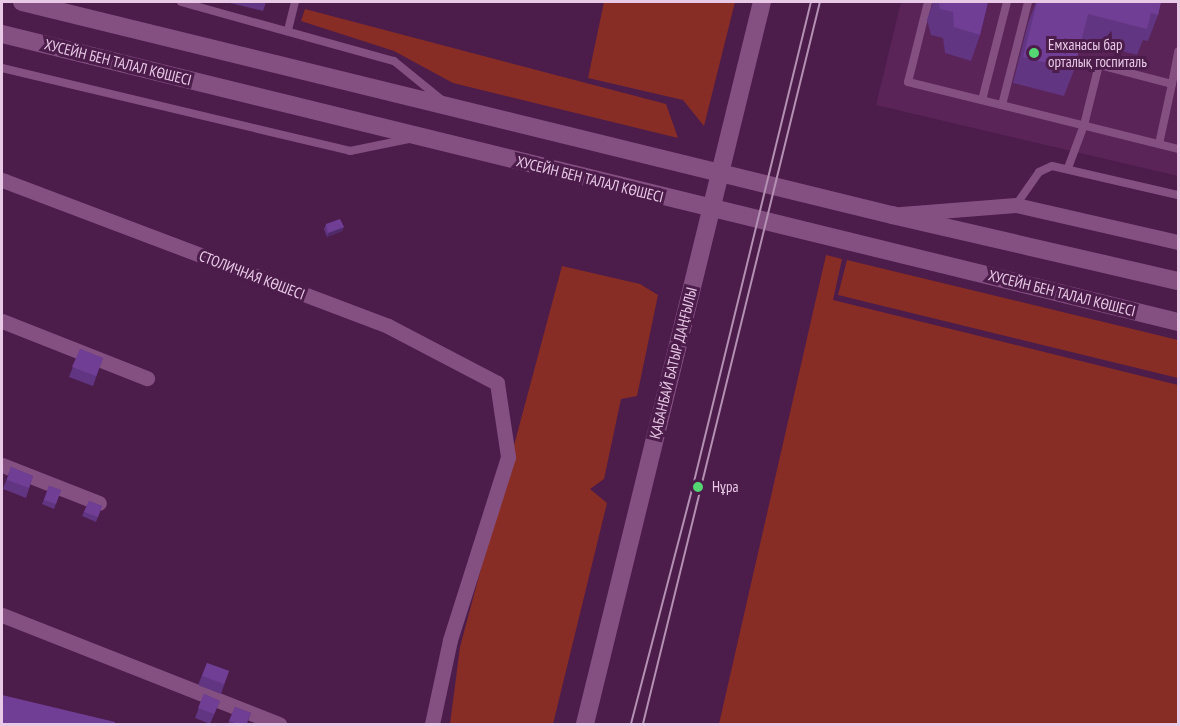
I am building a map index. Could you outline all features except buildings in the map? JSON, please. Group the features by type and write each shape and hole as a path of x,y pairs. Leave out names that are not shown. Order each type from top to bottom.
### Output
{"street":[{"path":"22,2 892,215 1179,281"},
{"name":"ҚАБАНБАЙ БАТЫР ДАҢҒЫЛЫ","path":"585,724 762,2"},
{"name":"ХУСЕЙН БЕН ТАЛАЛ КӨШЕСІ","path":"2,34 1179,321"},
{"name":"СТОЛИЧНАЯ КӨШЕСІ","path":"2,180 388,326 497,383 508,457 450,640 432,724"},
{"path":"892,215 1016,205 1179,242"},
{"path":"2,321 147,378"},
{"path":"2,465 99,503"},
{"path":"2,615 279,724"}],"lane":[{"path":"181,2 394,61 450,106"},
{"path":"288,30 295,2"},
{"path":"928,2 908,82 1179,149"},
{"path":"982,100 1007,2"},
{"path":"1002,105 1028,2"},
{"path":"1158,144 1179,52"},
{"path":"1068,168 1084,125 1099,65 1172,84"},
{"path":"2,68 350,151 421,137"},
{"path":"1016,205 1045,167 1068,168 1179,195"}],"shaded area":[{"path":"604,2 735,2 704,126 683,100 588,78"},
{"name":"Емханасы бар орталық госпиталь","path":"901,2 1178,2 1178,176 876,105"},
{"path":"305,9 666,104 678,138 453,83 394,51 301,21"},
{"path":"826,255 842,259 833,300 1178,385 1178,724 719,724"},
{"path":"847,260 1178,340 1178,378 838,295"},
{"path":"562,266 640,284 658,295 637,396 621,399 604,479 590,489 607,503 553,724 450,724 460,647"}],"tram line":[{"path":"631,724 693,486 811,2"},
{"path":"643,724 820,2"}],"place":[{"name":"Емханасы бар орталық госпиталь","path":"1034,53"},
{"name":"Нұра","path":"698,487"}]}
